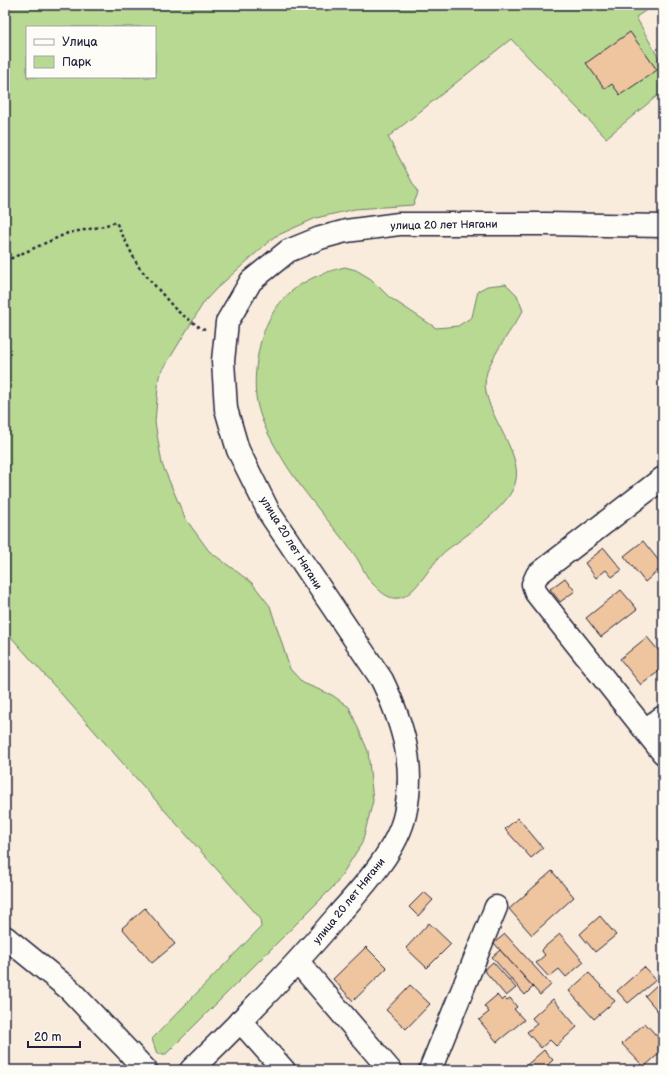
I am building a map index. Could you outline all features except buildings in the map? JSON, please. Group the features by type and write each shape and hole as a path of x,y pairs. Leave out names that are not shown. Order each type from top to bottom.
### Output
{"street":[{"name":"улица 20 лет Нягани","path":"191,1070 298,962 369,879 391,848 405,815 408,779 407,746 395,707 382,680 270,514 238,450 226,409 222,360 227,322 251,281 288,251 320,238 346,232 400,224 663,226"},
{"path":"663,478 537,576 533,584 536,593 663,753"},
{"path":"645,730 663,717"},
{"path":"430,1070 496,906"},
{"path":"5,936 69,989 146,1070"},
{"path":"298,962 390,1070"},
{"path":"240,1021 284,1070"}],"path":[{"path":"5,261 68,232 100,227 116,222 138,266 176,310 202,329 227,322"}],"green space":[{"path":"5,5 654,5 636,17 663,66 663,91 606,138 511,39 388,137 418,193 413,205 355,209 316,218 274,237 216,289 204,302 159,376 155,422 162,464 185,518 209,551 252,583 270,606 290,669 303,683 332,695 349,707 368,751 373,801 362,843 336,884 166,1054 157,1054 152,1039 261,927 260,918 11,637 5,634"},
{"path":"345,267 356,270 371,279 389,297 436,328 458,326 472,317 478,291 487,286 506,284 517,295 523,311 493,358 487,372 485,385 493,414 514,457 516,471 515,484 511,493 496,511 442,554 412,591 399,598 391,598 384,594 370,581 354,554 296,480 269,436 260,413 256,395 255,384 257,360 261,341 267,324 275,310 284,298 296,287 327,272"}]}
